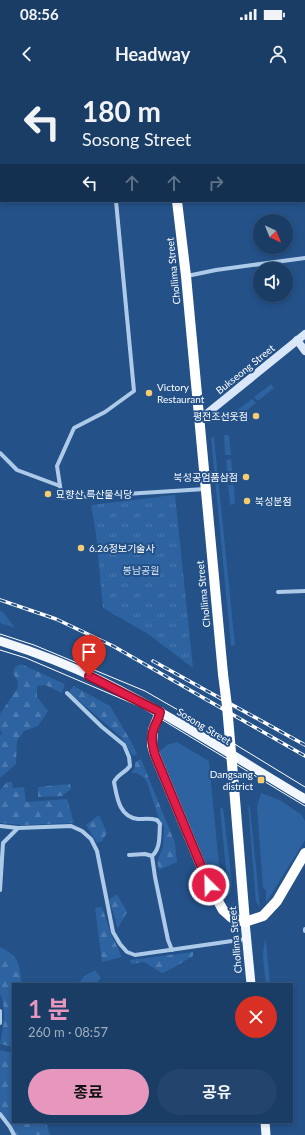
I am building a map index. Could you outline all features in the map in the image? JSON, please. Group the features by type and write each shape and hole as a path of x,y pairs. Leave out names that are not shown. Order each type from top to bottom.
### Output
{"highway":[{"name":"Chollima Street","path":"177,202 186,276 205,489 227,706 245,922"},
{"path":"160,712 152,737 152,745 158,764 211,889 223,910 232,918 245,922 263,916 277,901 305,853"}],"main road":[{"name":"Bukseong Street","path":"199,420 305,334"},
{"path":"297,340 305,351"},
{"name":"Sosong Street","path":"0,641 30,651 102,681 160,712 305,799"},
{"name":"Chollima Street","path":"245,922 251,983"},
{"path":"265,1123 266,1135"}],"street":[{"path":"116,202 134,391 105,412 74,428 57,466 62,498 205,489"},
{"path":"186,276 216,270 305,258"},
{"path":"0,453 17,470 60,486"},
{"path":"0,460 5,458"},
{"path":"278,592 305,591"},
{"path":"67,693 102,727 124,745 129,757 130,766 127,770 117,776 114,782 117,794 122,810 127,815 136,818 157,820 160,824 157,852 152,856"},
{"path":"0,826 18,828 71,826 82,831 91,839 97,851 113,932 127,952 136,955 246,939"},
{"path":"3,843 18,828"},
{"path":"0,839 3,843 0,890"},
{"path":"129,855 145,854 152,856"},
{"path":"152,856 168,940 172,950"},
{"path":"0,1011 0,1023"},
{"path":"0,1114 14,1135"}],"green space":[{"path":"271,384 274,388 258,401 254,397"},
{"path":"252,399 256,403 239,417 235,412"},
{"path":"224,435 229,435 231,455 225,455"},
{"path":"214,437 235,645 231,646 211,438"},
{"path":"231,459 233,480 228,480 226,460"},
{"path":"228,485 234,485 235,504 230,505"},
{"name":"봉남공원","path":"175,495 193,668 148,634 103,608 96,534 91,505"},
{"path":"0,611 3,612 15,628 0,623"},
{"path":"21,664 65,684 62,693 45,685 37,686 37,697 48,711 38,726 24,731 17,741 16,764 0,778 0,735 2,734 0,729 0,714 17,689 18,682 13,673 15,667"},
{"path":"74,686 110,706 137,754 133,756 121,737 70,693 70,690"},
{"path":"177,742 209,761 219,865 219,878 215,885 160,756 160,751 167,745"},
{"path":"141,759 175,843 177,862 159,870 157,862 163,847 164,828 158,816 147,782 137,773 131,773 135,768 135,762"},
{"path":"7,782 12,782 13,788 24,787 26,802 67,799 74,823 23,825 0,823 0,790"},
{"path":"70,784 71,789 62,796 38,797 38,787"},
{"path":"261,793 280,800 301,814 305,821 305,840 266,903 266,890 263,888 257,807"},
{"path":"248,805 250,808 260,907 256,902"},
{"path":"223,807 232,882 231,892 228,896 223,897 220,891 227,880 220,809"},
{"path":"99,815 107,833 102,841 97,843 86,825"},
{"path":"117,894 127,912 118,928 109,900"},
{"path":"102,907 111,934 122,957 102,962 95,908"},
{"path":"266,939 270,983 266,983 263,962 264,944"},
{"path":"0,947 11,954 17,961 22,983 12,983 12,1047 0,1044 4,1012 0,994"},
{"path":"193,952 193,956 162,973 144,962 131,964 130,960"},
{"path":"95,970 101,978 97,983 78,983 86,975"},
{"path":"0,1050 12,1053 12,1123 46,1123 50,1135 16,1135 11,1124 0,1111"}],"tram line":[{"path":"0,634 34,645 145,691 305,787"},
{"path":"0,650 26,658 141,707 305,806"}],"railway":[{"path":"0,600 56,619 113,646 305,756"},
{"path":"153,661 305,745"}],"place":[{"name":"Victory Restaurant","path":"149,393"},
{"name":"평전조선옷점","path":"256,416"},
{"name":"북성공엄품삼점","path":"246,477"},
{"name":"묘향산 륵산물식당","path":"48,494"},
{"name":"북성분점","path":"247,501"},
{"name":"6.26정보기술사","path":"81,548"},
{"name":"Dangsang district","path":"261,780"}],"route":[{"path":"89,676 102,681 160,712 159,718 153,730 152,745 209,885"}]}
